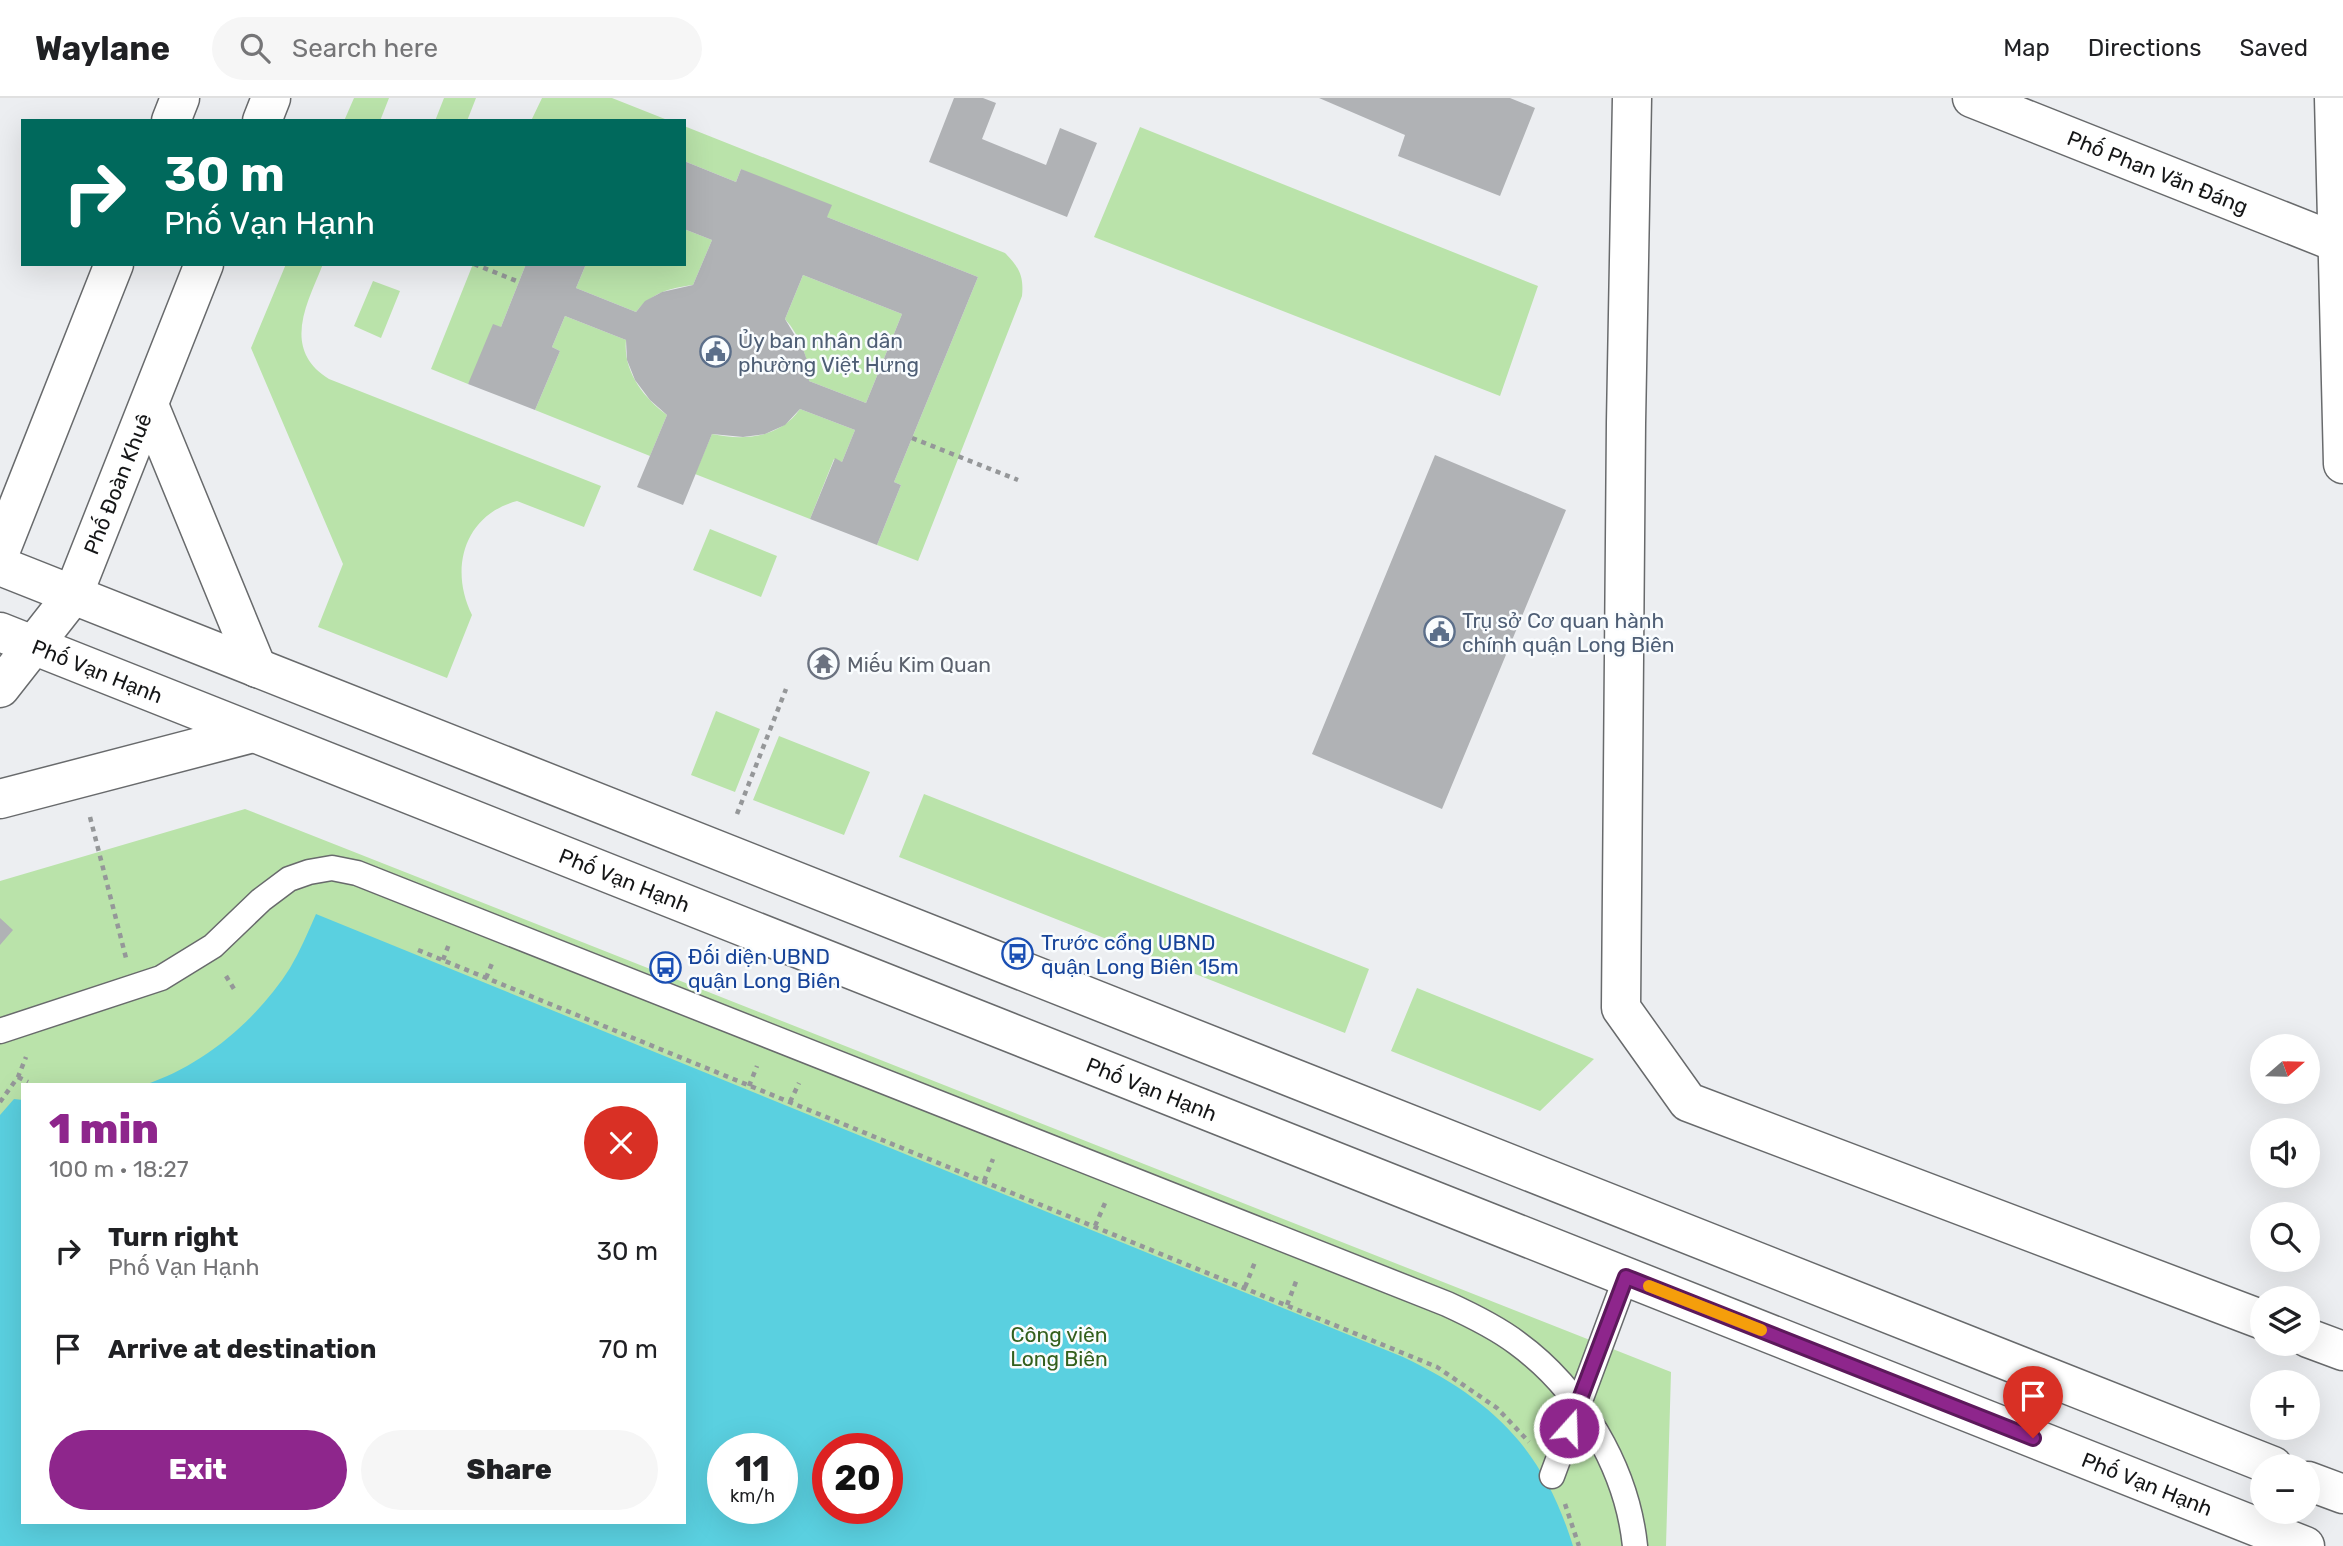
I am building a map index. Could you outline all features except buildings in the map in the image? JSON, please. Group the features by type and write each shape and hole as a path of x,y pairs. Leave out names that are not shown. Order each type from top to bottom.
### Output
{"street":[{"path":"172,119 180,98"},
{"path":"262,119 271,98"},
{"path":"1632,98 1621,1008 1688,1102 2250,1315"},
{"name":"Phố Phan Văn Đáng","path":"1972,98 2341,244"},
{"path":"2334,98 2341,244 2343,464"},
{"path":"0,552 113,266"},
{"name":"Phố Đoàn Khuê","path":"0,688 73,595 203,266"},
{"path":"149,405 257,667"},
{"path":"0,566 2250,1457"},
{"name":"Phố Vạn Hạnh","path":"0,632 2305,1546"},
{"path":"0,799 253,733"},
{"path":"2320,1342 2343,1351"},
{"path":"2320,1485 2343,1494"}],"lane":[{"path":"0,1031 161,978 213,946 261,900 289,879 332,868 357,873 1447,1304 1485,1322 1517,1342 1547,1368 1578,1404 1609,1457 1625,1499 1634,1546"},
{"path":"1552,1476 1626,1277"}],"path":[{"path":"479,266 519,282"},
{"path":"912,438 1018,480"},
{"path":"737,814 786,689"},
{"path":"90,816 133,989"},
{"path":"418,950 1437,1367 1497,1408 1522,1433 1544,1462 1563,1497 1579,1546"},
{"path":"0,1102 18,1077 31,1048 36,1019"},
{"path":"18,1077 28,1082"}],"green space":[{"path":"354,98 389,98 381,119 345,119"},
{"path":"444,98 476,98 468,119 436,119"},
{"path":"542,98 612,98 665,119 532,119"},
{"path":"686,127 1005,253 1017,267 1021,277 1022,296 918,561 877,545 901,485 894,482 978,277 827,217 741,169 736,182 686,162"},
{"path":"1140,127 1538,286 1500,396 1094,237"},
{"path":"686,230 712,240 693,285 662,293 648,300 636,312 576,288 585,266 686,266"},
{"path":"285,266 322,266 305,310 302,340 314,367 329,379 601,486 584,527 517,501 484,518 473,531 462,562 465,597 472,615 447,678 318,627 343,564 251,348"},
{"path":"472,266 525,266 501,327 468,384 431,369"},
{"path":"803,275 902,314 866,403 809,381 803,348 785,319"},
{"path":"373,281 400,291 381,338 354,326"},
{"path":"565,316 626,340 631,373 643,392 667,415 650,456 535,410 560,351 552,347"},
{"path":"800,409 855,430 842,462 834,459 810,519 695,474 712,434 749,437 772,432 792,419"},
{"path":"710,529 777,556 761,597 693,570"},
{"path":"716,711 760,729 735,792 691,775"},
{"path":"779,736 870,772 844,835 753,800"},
{"path":"924,794 1369,969 1345,1033 899,857"},
{"name":"Công viên Long Biên","path":"245,809 1671,1372 1666,1546 0,1546 0,881"},
{"path":"1417,988 1594,1059 1540,1111 1391,1051"}],"water":[{"path":"316,914 1403,1357 1463,1391 1510,1431 1530,1455 1546,1482 1561,1512 1573,1546 0,1546 0,1115 14,1099 21,1100 21,1524 686,1524 686,1083 150,1083 187,1066 227,1039 262,1006 290,968"}],"slow traffic":[{"path":"1649,1286 1761,1330"}],"place":[{"name":"Ủy ban nhân dân phường Việt Hưng","path":"715,352"},
{"name":"Trụ sở Cơ quan hành chính quận Long Biên","path":"1439,632"},
{"name":"Miếu Kim Quan","path":"824,664"},
{"name":"Trước cổng UBND quận Long Biên 15m","path":"1018,954"},
{"name":"Đối diện UBND quận Long Biên","path":"665,968"}],"route":[{"path":"1569,1428 1626,1277 2033,1438"}]}
